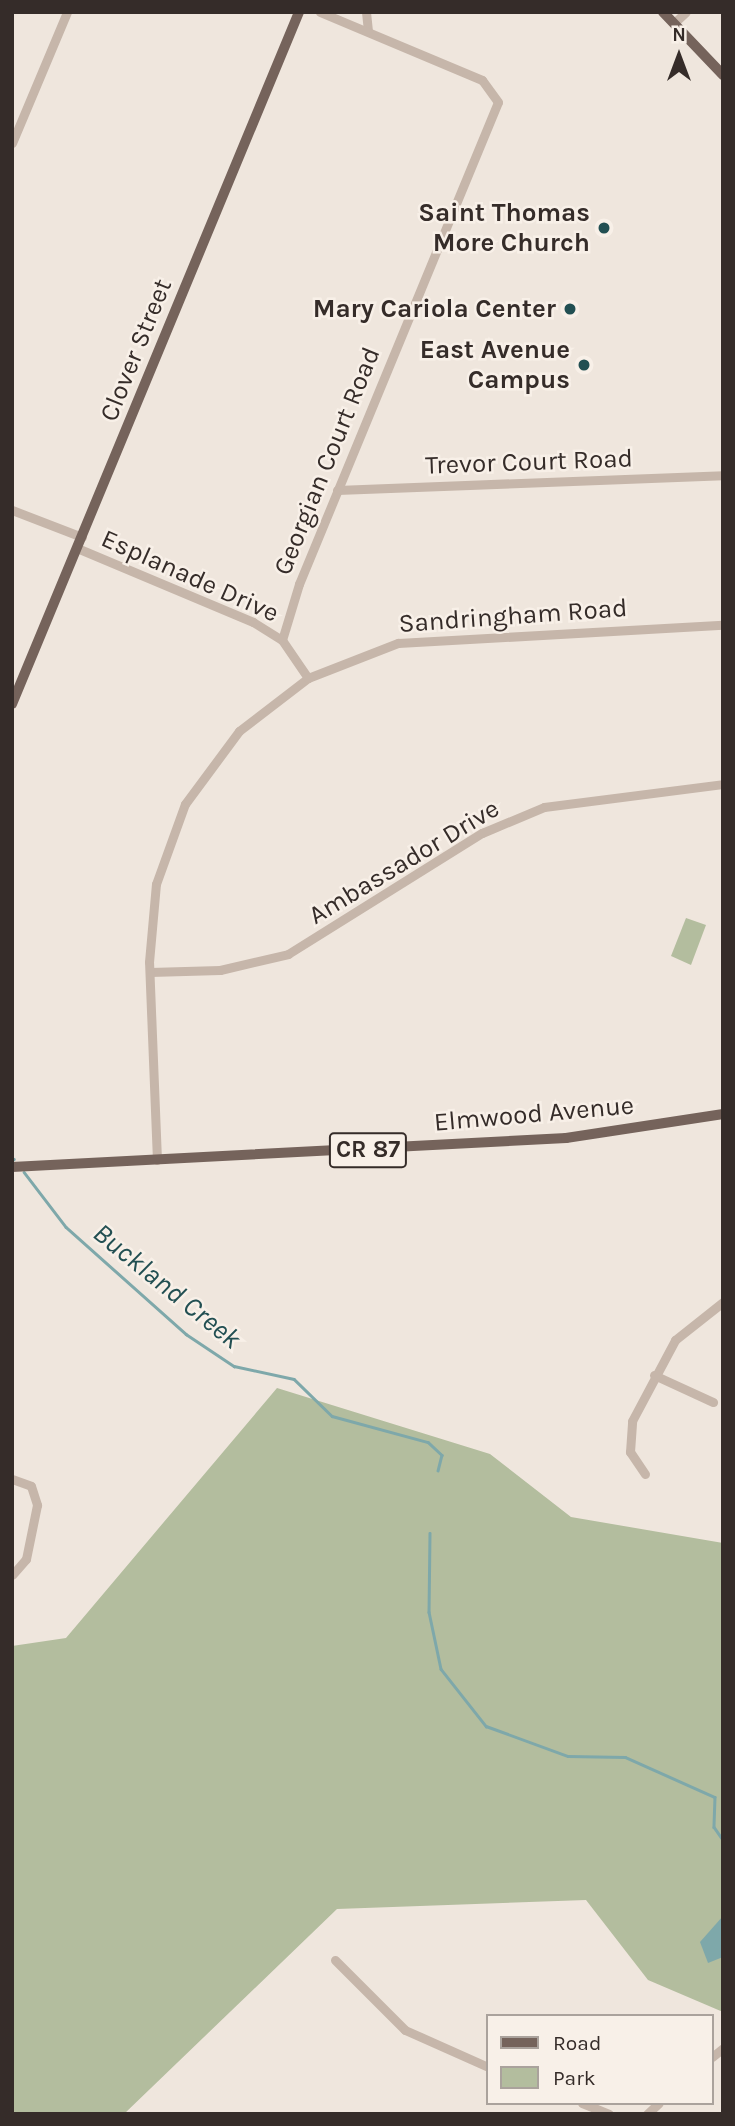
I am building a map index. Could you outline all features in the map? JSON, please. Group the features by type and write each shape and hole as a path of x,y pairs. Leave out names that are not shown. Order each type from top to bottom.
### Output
{"main road":[{"name":"Clover Street","path":"13,698 299,12"},
{"path":"663,12 723,75"},
{"name":"Elmwood Avenue","path":"12,1167 566,1138 723,1114"}],"street":[{"path":"12,143 67,12"},
{"name":"Georgian Court Road","path":"282,640 337,490 498,102 482,80 320,12"},
{"path":"366,12 368,30"},
{"path":"674,23 685,12"},
{"name":"Trevor Court Road","path":"337,490 723,475"},
{"name":"Esplanade Drive","path":"12,510 82,537"},
{"name":"Esplanade Drive","path":"77,548 282,640 307,678"},
{"name":"Sandringham Road","path":"156,1160 150,972 157,876 185,804 239,732 307,678 371,650 444,636 723,625"},
{"name":"Ambassador Drive","path":"150,972 220,970 288,954 482,833 544,807 723,784"},
{"path":"645,1474 632,1459 628,1435 654,1375 675,1340 723,1302"},
{"path":"654,1375 713,1402"},
{"path":"12,1479 31,1486 37,1505 26,1559 12,1575"},
{"path":"335,1960 405,2030 486,2066"},
{"path":"587,2105 609,2114"}],"green space":[{"path":"686,918 706,925 691,965 671,956"},
{"path":"277,1388 490,1454 571,1517 723,1543 723,2012 648,1980 586,1900 337,1909 124,2114 12,2114 12,1646 66,1638"}],"water":[{"path":"723,1916 723,1957 708,1963 700,1942"}],"waterway":[{"name":"Buckland Creek","path":"24,1172 66,1227 186,1334 234,1366 294,1379 332,1416 428,1442 442,1455 438,1471"},
{"name":"Buckland Creek","path":"430,1533 429,1612 441,1669 486,1726 568,1756 625,1757 715,1797 714,1827 723,1840"}],"place":[{"name":"Saint Thomas More Church","path":"604,228"},
{"name":"Mary Cariola Center","path":"570,309"},
{"name":"East Avenue Campus","path":"584,365"}]}
